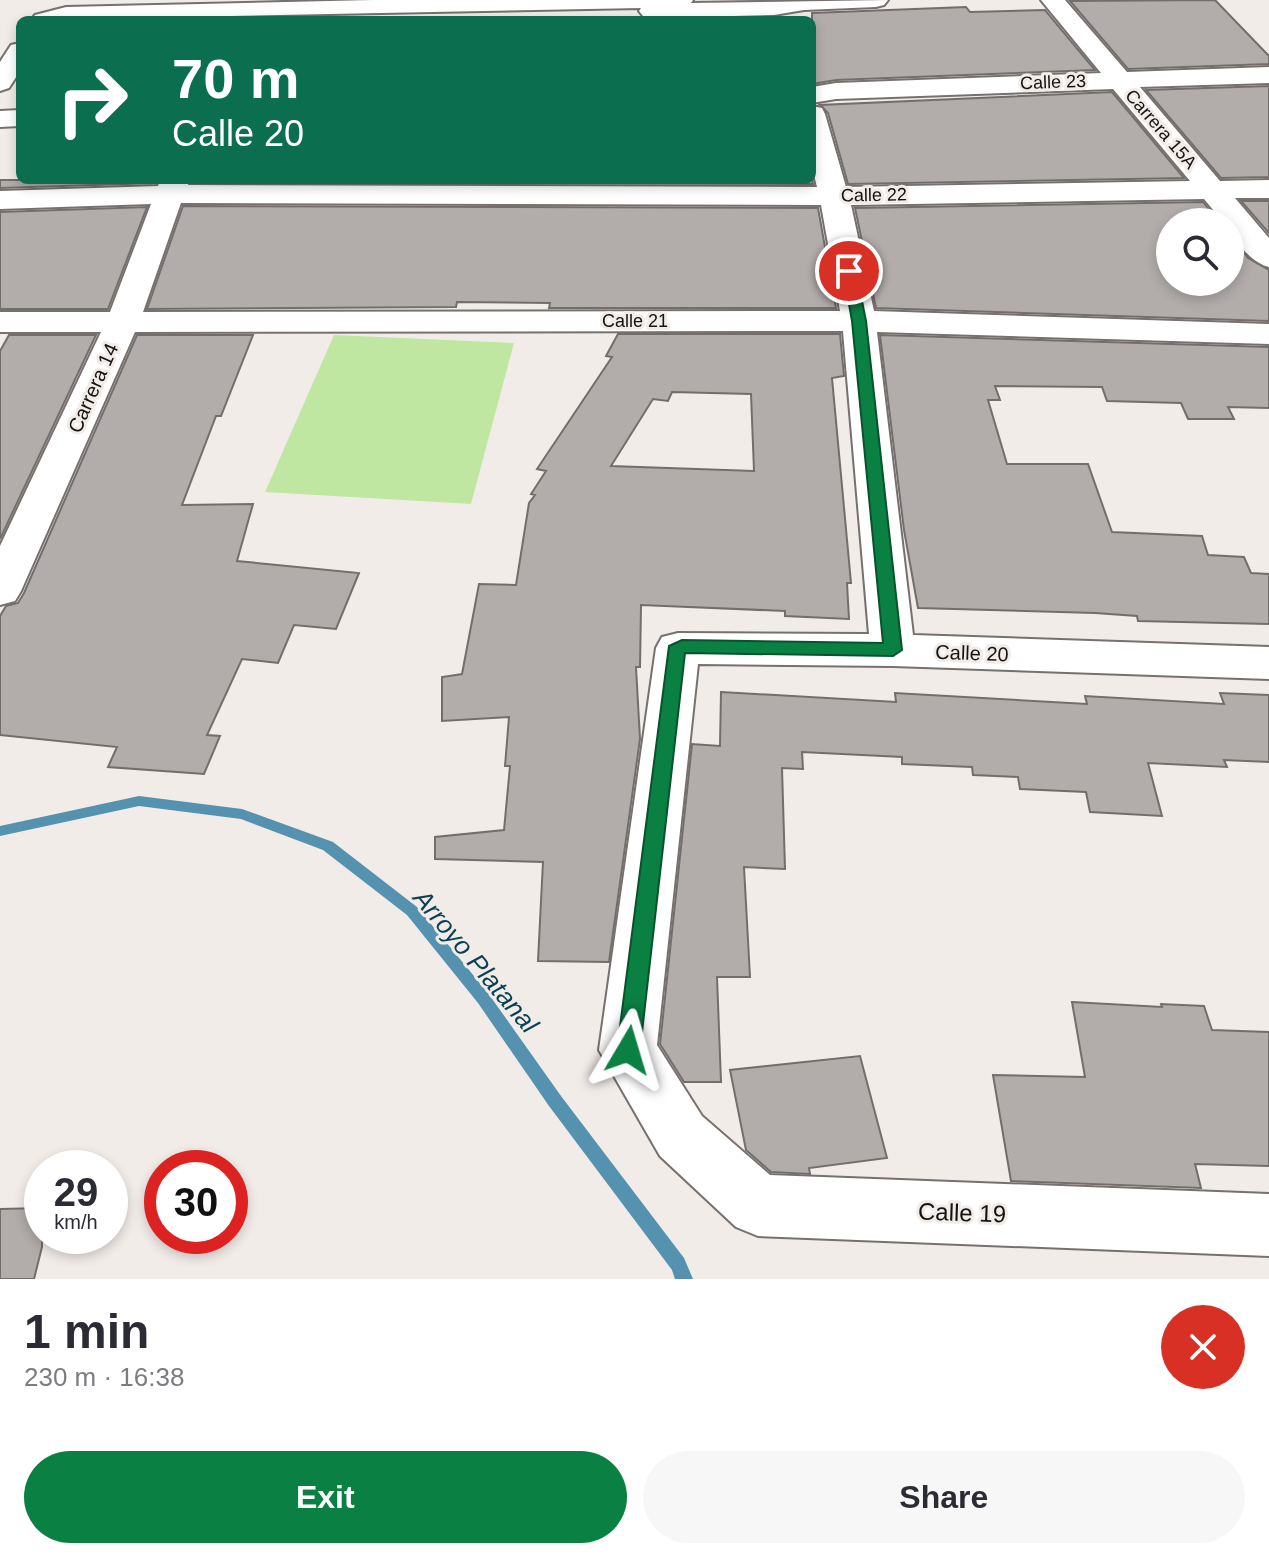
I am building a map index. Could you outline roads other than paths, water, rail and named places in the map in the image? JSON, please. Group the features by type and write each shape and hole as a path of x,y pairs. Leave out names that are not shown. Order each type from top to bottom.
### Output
{"street":[{"path":"241,12 681,0"},
{"path":"57,16 782,6 876,0"},
{"name":"Carrera 15A","path":"1053,0 1269,258"},
{"path":"0,83 16,57"},
{"name":"Calle 23","path":"820,91 1269,75"},
{"path":"816,129 834,196 859,321 893,650"},
{"name":"Calle 22","path":"0,200 173,187 834,196 1269,189"},
{"name":"Carrera 14","path":"0,591 123,321 173,187"},
{"name":"Calle 21","path":"0,322 859,321 1269,334"},
{"name":"Calle 20","path":"676,650 682,646 893,650 1269,663"},
{"name":"Calle 19","path":"676,650 628,1050 681,1136 758,1205 1269,1225"}],"waterway":[{"name":"Arroyo Platanal","path":"0,831 139,801 242,814 328,846 412,911 483,998 555,1101 678,1264 684,1279"}]}
